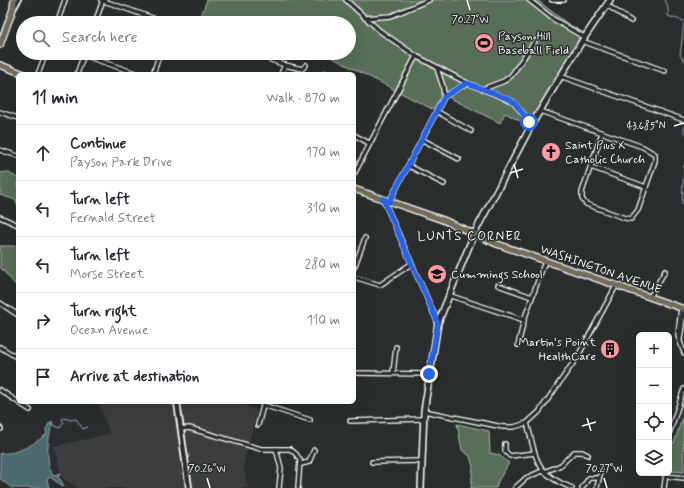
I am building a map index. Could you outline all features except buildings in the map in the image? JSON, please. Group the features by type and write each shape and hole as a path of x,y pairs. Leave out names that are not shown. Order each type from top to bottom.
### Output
{"main road":[{"path":"4,34 10,0"},
{"path":"0,45 13,9 14,0"},
{"path":"421,488 423,419 429,374 438,323 448,295 474,234 532,124 583,39 609,2"},
{"path":"0,65 19,72"},
{"name":"WASHINGTON AVENUE","path":"356,190 443,220 474,234 545,261 650,297 683,310"}],"street":[{"path":"13,9 18,0"},
{"path":"59,16 64,0"},
{"path":"97,16 102,0 147,16"},
{"path":"346,0 386,36 416,56 467,83 512,101 532,124"},
{"path":"365,18 391,16 429,0"},
{"path":"529,0 553,19 583,39 665,71"},
{"path":"552,0 564,0"},
{"path":"609,2 631,21"},
{"path":"483,89 504,81 511,76 535,42"},
{"path":"356,170 416,56"},
{"path":"39,72 43,60"},
{"path":"78,72 82,60"},
{"path":"100,60 133,72"},
{"path":"154,72 158,60"},
{"path":"271,60 302,69 306,65"},
{"path":"282,72 285,65"},
{"path":"389,202 438,112 444,97 443,87 437,68"},
{"path":"560,76 683,120"},
{"path":"444,97 467,83"},
{"path":"540,111 643,147 655,154 655,161 635,216 628,219 583,202 582,192 602,133"},
{"path":"0,112 16,117"},
{"path":"438,112 471,131"},
{"path":"356,136 369,143"},
{"path":"423,140 459,159"},
{"path":"0,150 16,155"},
{"path":"409,166 444,184"},
{"path":"591,167 646,187"},
{"path":"383,199 438,323"},
{"path":"0,218 16,224"},
{"path":"356,263 365,238"},
{"path":"518,345 524,320 545,261"},
{"path":"356,277 380,286 411,264"},
{"path":"650,297 665,271"},
{"path":"498,285 532,297"},
{"path":"424,411 503,427 514,427 527,423 539,412 576,360 595,329 616,286"},
{"path":"448,295 524,320"},
{"path":"0,303 16,314"},
{"path":"683,310 678,328 684,353"},
{"path":"0,347 16,357"},
{"path":"393,373 396,347"},
{"path":"356,373 429,374"},
{"path":"672,425 684,389"},
{"path":"0,390 16,401"},
{"path":"21,404 30,410"},
{"path":"177,404 189,488"},
{"path":"258,424 264,404 310,420"},
{"path":"350,421 423,419"},
{"path":"527,423 535,453 543,472 554,481 571,488"},
{"path":"181,429 190,428 261,449 286,448 293,451 299,458 301,464 298,488"},
{"path":"505,444 505,451 510,456 535,453"},
{"path":"276,449 281,468 279,488"},
{"path":"301,464 309,462 314,450"},
{"path":"515,488 526,478 549,471 561,465 574,452 582,452 588,455"},
{"path":"372,462 422,460"},
{"path":"597,487 601,471"},
{"path":"672,475 684,478"},
{"path":"664,488 666,476"},
{"path":"582,488 589,478 599,478"}],"shaded area":[{"path":"99,404 241,404 257,410 243,466 248,488 78,488 62,478 54,446 110,434"}],"green space":[{"path":"207,0 537,0 568,24 584,33 528,125 505,113 500,123 442,94 434,110 337,60 356,60 356,16 201,16"},
{"path":"7,172 16,177 16,200 0,195 0,173"},
{"path":"0,246 16,246 16,286 0,267"},
{"path":"683,415 684,472 672,471 672,443 674,443"},
{"path":"457,424 489,431 490,453 499,455 509,463 498,481 496,488 471,488 473,467 470,456 462,450"}],"water":[{"path":"50,422 53,422 48,441 49,464 54,475 61,473 58,477 64,487 50,477 47,480 49,488 12,488 0,479 0,453 19,451 37,441 47,434 46,429"}],"waterway":[{"path":"665,0 668,7 668,16 684,21"},
{"path":"684,23 680,55 684,61"},
{"path":"684,125 684,134"},
{"path":"684,165 682,203 684,205"},
{"path":"51,424 60,428 64,422 62,420 63,418 71,420 76,419 83,429 87,427"}],"place":[{"name":"Payson Hill Baseball Field","path":"484,43"},
{"name":"Saint Pius X Catholic Church","path":"551,152"},
{"name":"Cummings School","path":"437,274"},
{"name":"Martin's Point HealthCare","path":"610,349"}],"district":[{"name":"LUNTS CORNER","path":"470,235"}],"route":[{"path":"429,374 435,332 438,323 420,286 383,199 389,202 438,112 444,97 467,83 509,99 518,106 529,122"}]}
